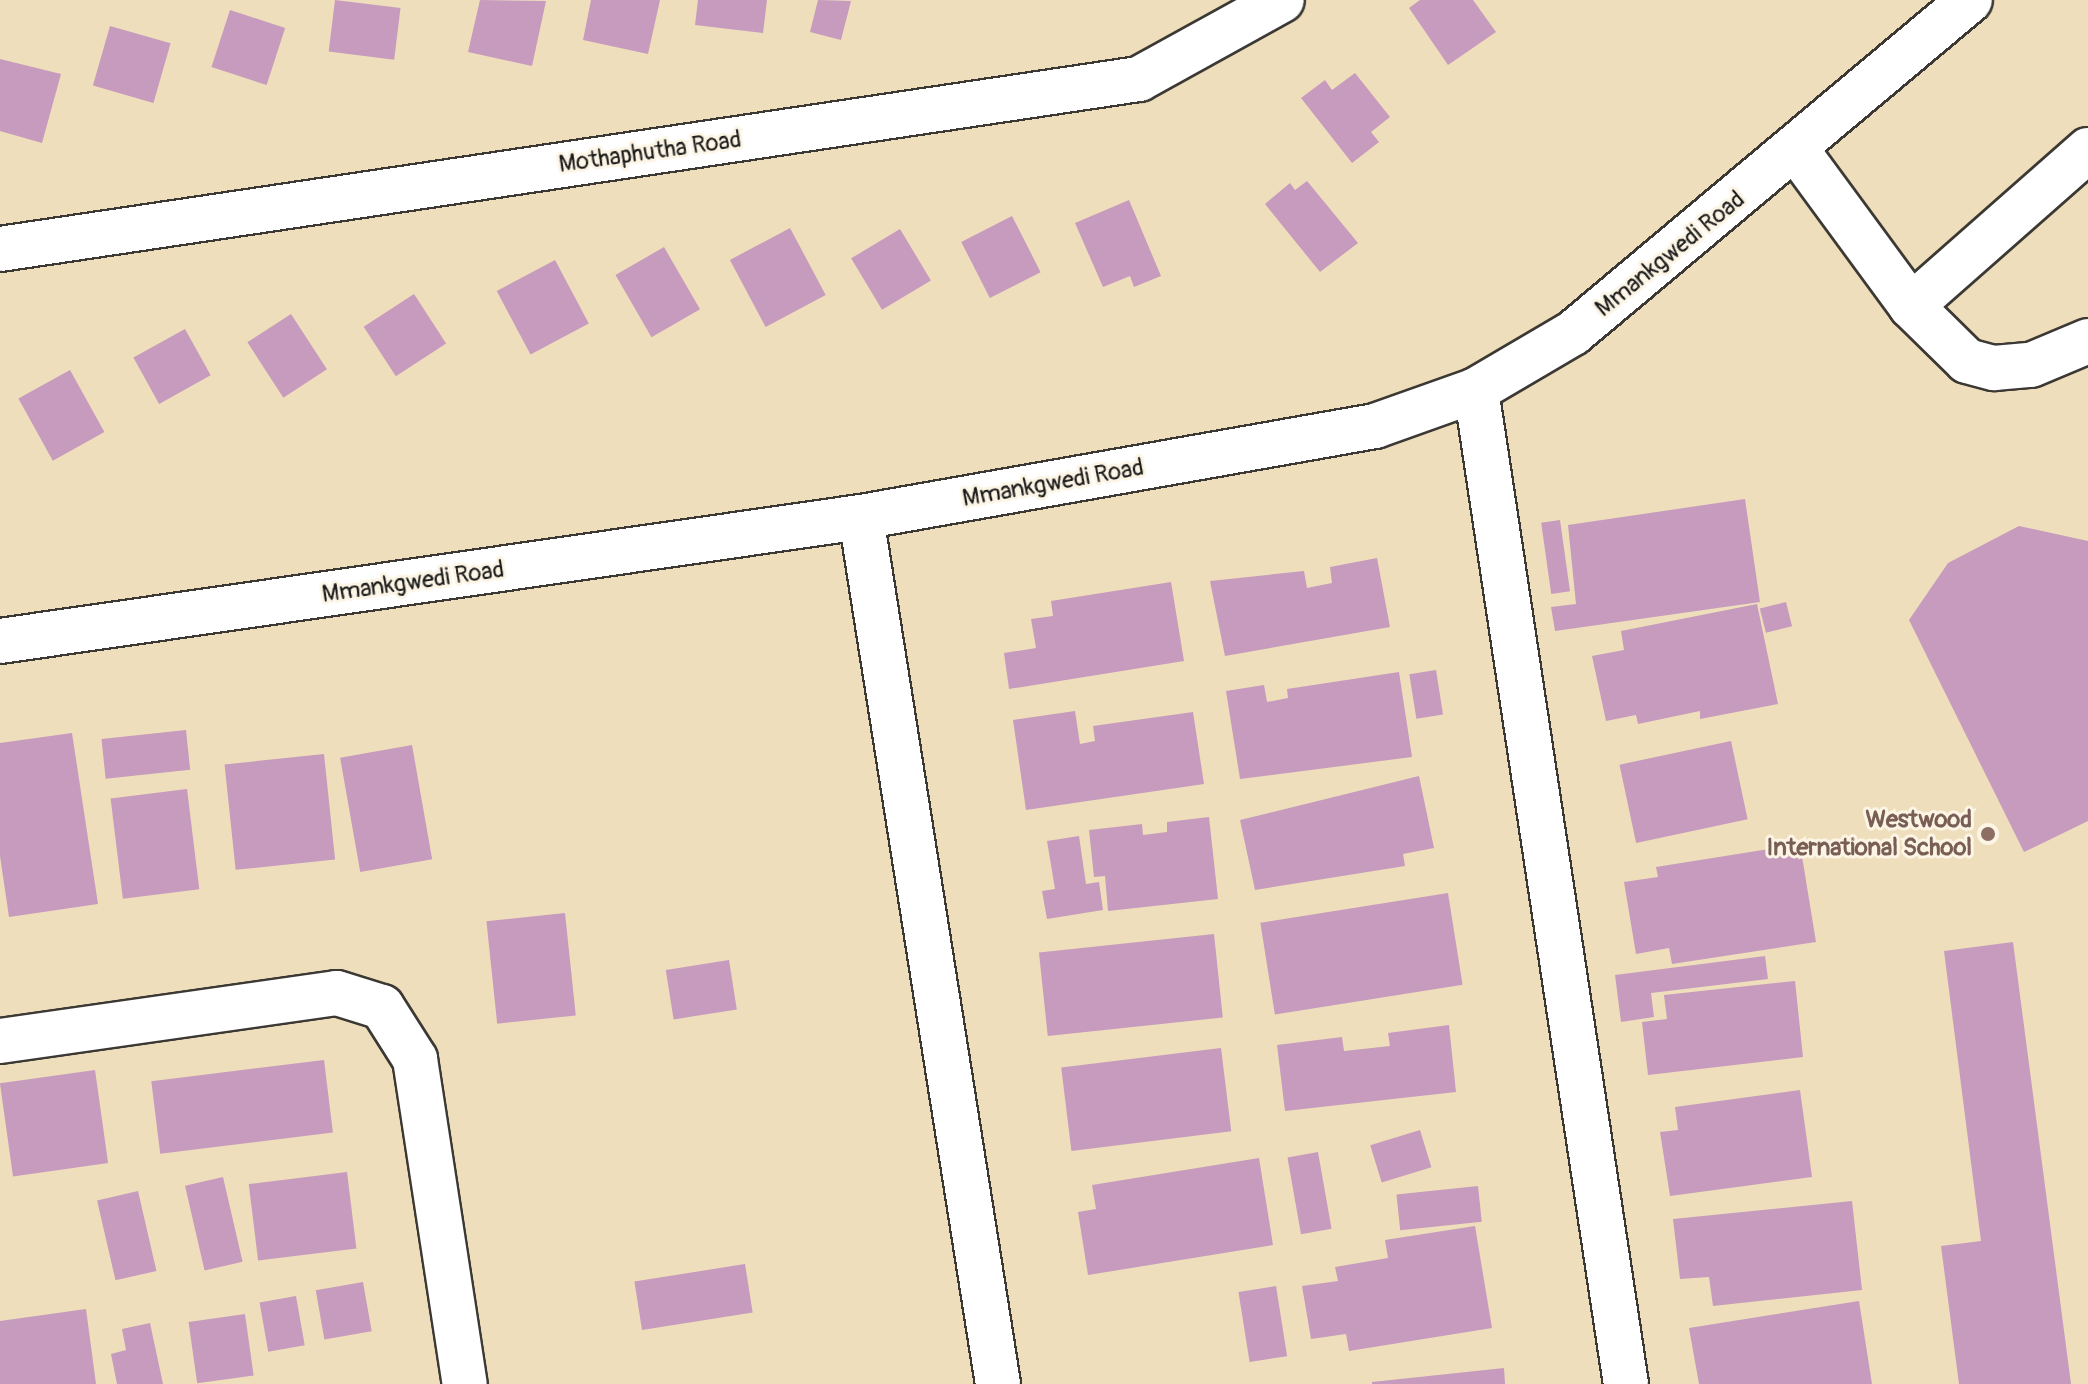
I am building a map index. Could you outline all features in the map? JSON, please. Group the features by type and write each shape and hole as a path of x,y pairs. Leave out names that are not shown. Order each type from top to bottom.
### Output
{"street":[{"name":"Mothaphutha Road","path":"0,249 1139,79 1282,0"},
{"name":"Mmankgwedi Road","path":"0,641 861,517 1375,426 1476,390 1573,333 1798,152 1970,0"},
{"path":"1911,306 2088,150"},
{"path":"1798,152 1911,306 1942,342 1994,368 2031,365 2088,341"},
{"path":"1476,390 1626,1384"},
{"path":"861,517 998,1384"},
{"path":"0,1041 337,993 382,1007 415,1059 465,1384"}],"building":[{"path":"335,0 401,8 394,60 329,52"},
{"path":"480,0 546,1 532,66 468,52"},
{"path":"591,0 660,0 648,54 583,40"},
{"path":"698,0 767,0 763,33 695,25"},
{"path":"818,0 851,1 841,40 810,32"},
{"path":"1420,0 1473,0 1496,32 1448,65 1409,8"},
{"path":"230,10 285,28 267,85 211,67"},
{"path":"110,26 171,43 153,103 93,86"},
{"path":"0,59 61,74 42,143 0,131"},
{"path":"1355,73 1390,117 1371,132 1379,142 1352,163 1301,98 1325,80 1332,90"},
{"path":"1307,181 1358,243 1320,272 1265,204 1290,183 1295,190"},
{"path":"1129,200 1161,276 1134,287 1130,276 1103,287 1075,223"},
{"path":"1012,216 1041,272 990,298 961,242"},
{"path":"790,228 826,295 766,327 730,260"},
{"path":"900,229 931,280 882,310 851,258"},
{"path":"664,247 700,309 652,337 616,275"},
{"path":"555,260 589,324 531,355 497,291"},
{"path":"414,294 446,343 396,376 364,327"},
{"path":"291,314 327,369 283,398 247,342"},
{"path":"185,329 211,375 159,404 133,358"},
{"path":"70,370 104,432 53,461 18,399"},
{"path":"1745,499 1760,602 1555,631 1551,607 1576,604 1568,525"},
{"path":"1560,520 1570,591 1551,594 1541,523"},
{"path":"2019,526 2088,541 2088,821 2024,852 1909,620 1948,563"},
{"path":"1377,558 1390,627 1225,656 1210,581 1304,571 1307,588 1332,583 1330,567"},
{"path":"1171,582 1184,661 1009,689 1004,653 1036,648 1031,619 1053,616 1051,601"},
{"path":"1786,602 1792,626 1766,633 1760,609"},
{"path":"1757,604 1778,704 1700,719 1700,711 1638,724 1636,715 1606,721 1592,656 1624,650 1621,631"},
{"path":"1436,670 1443,714 1416,719 1409,674"},
{"path":"1399,672 1412,757 1240,779 1226,691 1264,685 1267,702 1288,698 1287,689"},
{"path":"1075,711 1080,744 1095,741 1093,726 1193,712 1204,784 1026,810 1013,720"},
{"path":"186,730 190,770 106,779 101,739"},
{"path":"72,733 98,904 9,917 0,856 0,743"},
{"path":"1731,741 1748,819 1636,843 1619,765"},
{"path":"412,745 432,859 360,872 340,758"},
{"path":"324,754 335,859 236,870 225,764"},
{"path":"1419,776 1434,848 1403,854 1405,866 1255,890 1240,820"},
{"path":"187,789 199,889 123,899 111,798"},
{"path":"1209,817 1218,899 1108,911 1105,876 1094,877 1089,830 1142,824 1143,835 1167,832 1167,822"},
{"path":"1079,836 1086,884 1099,882 1103,910 1047,919 1042,891 1055,889 1047,841"},
{"path":"1800,844 1816,942 1672,964 1669,948 1636,954 1624,882 1658,877 1656,867"},
{"path":"1448,893 1463,985 1275,1015 1260,923"},
{"path":"565,913 576,1015 497,1024 486,921"},
{"path":"1214,934 1223,1018 1048,1036 1039,952"},
{"path":"2013,942 2071,1384 1959,1384 1941,1246 1981,1241 1944,951"},
{"path":"1765,956 1768,979 1651,993 1654,1017 1621,1022 1615,975"},
{"path":"729,960 737,1009 674,1019 666,970"},
{"path":"1795,981 1803,1057 1648,1075 1642,1022 1667,1019 1664,995"},
{"path":"1449,1025 1456,1092 1285,1111 1277,1045 1342,1037 1344,1051 1390,1046 1388,1033"},
{"path":"1221,1048 1231,1131 1071,1151 1061,1068"},
{"path":"324,1060 333,1132 160,1154 151,1081"},
{"path":"95,1070 108,1163 13,1176 0,1083"},
{"path":"1800,1090 1812,1177 1670,1196 1660,1132 1678,1130 1675,1107"},
{"path":"1420,1130 1431,1167 1382,1182 1370,1145"},
{"path":"1318,1152 1332,1229 1301,1234 1287,1157"},
{"path":"1259,1158 1273,1245 1088,1275 1078,1212 1096,1209 1092,1185"},
{"path":"347,1172 356,1248 258,1260 249,1184"},
{"path":"223,1177 243,1262 205,1271 185,1186"},
{"path":"1478,1186 1482,1222 1400,1230 1396,1195"},
{"path":"138,1191 156,1271 116,1280 97,1200"},
{"path":"1852,1201 1862,1290 1713,1306 1709,1277 1680,1279 1673,1219"},
{"path":"1475,1226 1492,1328 1349,1351 1346,1334 1311,1339 1302,1286 1338,1281 1335,1267 1388,1258 1385,1240"},
{"path":"745,1264 753,1312 642,1330 634,1282"},
{"path":"363,1282 372,1331 324,1340 316,1290"},
{"path":"1276,1286 1287,1356 1250,1362 1238,1292"},
{"path":"296,1296 305,1345 268,1352 260,1302"},
{"path":"1859,1301 1872,1384 1699,1384 1689,1328"},
{"path":"86,1309 96,1384 0,1384 0,1321"},
{"path":"245,1314 254,1375 197,1383 189,1322"},
{"path":"150,1323 163,1384 117,1384 111,1354 126,1350 122,1329"},
{"path":"1504,1368 1505,1384 1372,1384 1372,1382"}],"place":[{"name":"Westwood International School","path":"1988,834"}]}
